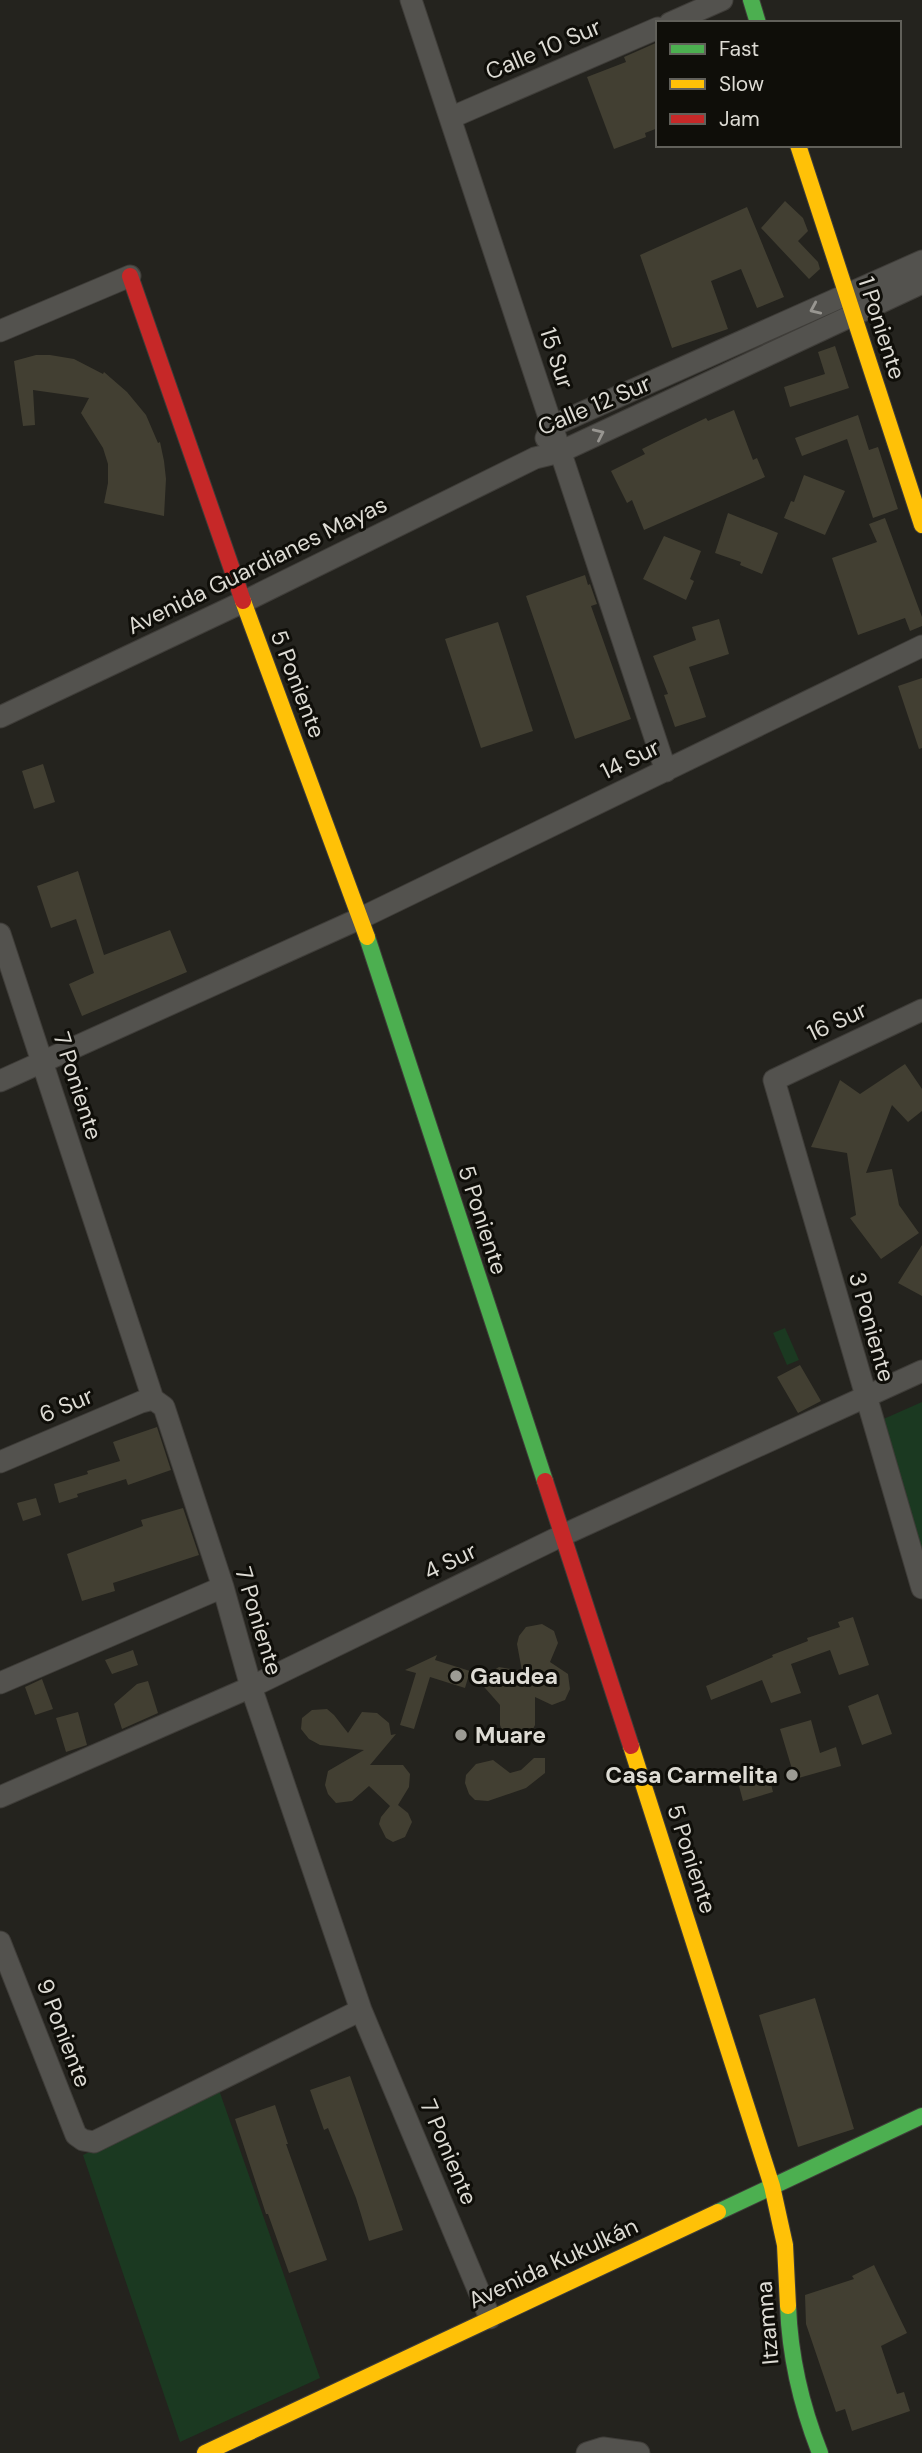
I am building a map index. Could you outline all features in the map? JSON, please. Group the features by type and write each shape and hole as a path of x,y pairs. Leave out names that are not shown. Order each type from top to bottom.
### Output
{"street":[{"name":"15 Sur","path":"411,0 666,771"},
{"path":"675,21 722,0"},
{"path":"751,0 757,21"},
{"name":"Calle 10 Sur","path":"450,118 656,29"},
{"name":"1 Poniente","path":"799,147 922,525"},
{"name":"Calle 12 Sur","path":"535,458 552,426 922,261"},
{"path":"0,331 130,276"},
{"name":"5 Poniente","path":"130,276 243,602 361,918 772,2186"},
{"name":"Calle 12 Sur","path":"535,458 560,452 922,283"},
{"path":"752,337 763,358"},
{"name":"Avenida Guardianes Mayas","path":"0,717 243,602 535,458"},
{"name":"14 Sur","path":"0,1081 361,918 922,646"},
{"name":"7 Poniente","path":"0,934 153,1399 164,1407 223,1587 251,1687 361,2010 490,2318"},
{"name":"16 Sur","path":"774,1080 922,1010"},
{"name":"3 Poniente","path":"774,1080 922,1588"},
{"name":"4 Sur","path":"0,1797 251,1687 561,1536 922,1371"},
{"name":"6 Sur","path":"0,1462 153,1399"},
{"path":"0,1683 223,1587"},
{"name":"9 Poniente","path":"0,1942 76,2135 83,2140 94,2142 361,2010"},
{"name":"Avenida Kukulkán","path":"205,2453 922,2116"},
{"name":"Itzamna","path":"772,2186 785,2245 794,2372 820,2453"},
{"path":"587,2453 603,2448 639,2453"}],"green space":[{"path":"785,1328 799,1360 787,1365 773,1333"},
{"path":"922,1402 922,1550 879,1421"},
{"path":"219,2090 320,2378 180,2442 83,2155"}],"building":[{"path":"656,43 656,129 645,133 646,137 614,149 587,77 626,62 624,57"},
{"path":"785,201 803,218 808,231 798,241 818,262 820,269 809,279 761,228"},
{"path":"747,207 784,297 757,308 741,269 711,281 728,329 672,348 640,255"},
{"path":"835,346 849,388 790,407 784,387 825,374 818,352"},
{"path":"36,355 74,359 103,374 104,372 127,392 146,415 158,443 160,442 164,461 164,516 104,503 108,464 103,448 81,413 89,398 33,390 35,425 23,426 14,361"},
{"path":"734,410 753,460 757,458 765,477 644,530 632,500 627,503 611,471 645,454 642,449 664,438 706,418 708,421"},
{"path":"858,415 869,450 878,447 898,509 873,518 847,439 802,456 795,438"},
{"path":"804,475 845,491 825,535 784,518 791,501 794,502"},
{"path":"728,513 778,533 762,574 740,565 741,562 715,553"},
{"path":"885,518 922,617 922,626 910,631 905,618 858,635 832,558 877,542 869,524"},
{"path":"664,536 701,551 690,579 694,581 686,600 643,579"},
{"path":"585,575 597,604 591,606 631,719 575,739 526,596"},
{"path":"719,619 729,654 689,667 706,717 675,727 664,695 668,694 653,656 696,640 692,627"},
{"path":"498,622 533,731 481,748 445,639"},
{"path":"922,678 922,748 919,749 898,686"},
{"path":"43,764 55,802 34,809 22,771"},
{"path":"78,871 104,955 170,930 187,972 82,1016 69,984 94,973 76,919 51,928 37,886"},
{"path":"905,1064 922,1089 922,1111 908,1122 892,1105 866,1173 892,1169 899,1205 919,1233 881,1259 850,1218 856,1215 847,1153 811,1147 840,1080 860,1094"},
{"path":"922,1245 922,1296 898,1283"},
{"path":"800,1365 821,1401 798,1413 777,1377"},
{"path":"157,1427 171,1470 128,1485 126,1479 77,1494 78,1497 59,1503 54,1484 120,1461 113,1442"},
{"path":"36,1498 41,1515 23,1521 17,1503"},
{"path":"183,1508 199,1555 113,1583 115,1591 82,1601 67,1554 143,1526 141,1520"},
{"path":"853,1617 869,1665 839,1675 830,1650 791,1664 801,1693 771,1703 762,1680 711,1700 706,1686 808,1641 807,1638 840,1627 838,1622"},
{"path":"542,1624 554,1631 558,1643 550,1662 568,1674 570,1689 565,1700 552,1705 535,1697 535,1725 532,1731 522,1738 508,1737 500,1725 500,1705 478,1680 499,1667 522,1671 517,1644 519,1636 526,1627"},
{"path":"133,1650 138,1665 112,1674 105,1660"},
{"path":"437,1655 435,1660 470,1671 465,1688 430,1677 414,1729 400,1725 416,1673 405,1670"},
{"path":"42,1679 53,1709 35,1715 25,1687"},
{"path":"148,1681 158,1713 122,1729 114,1704 137,1684"},
{"path":"878,1694 892,1734 862,1745 848,1706"},
{"path":"327,1709 348,1733 362,1712 377,1713 389,1723 391,1735 396,1734 370,1765 403,1765 410,1774 409,1787 398,1805 408,1813 412,1822 405,1837 393,1842 386,1838 379,1824 390,1806 369,1786 352,1801 336,1803 328,1794 325,1785 328,1771 364,1750 320,1745 309,1739 301,1729 302,1718 312,1710"},
{"path":"78,1712 87,1745 66,1752 56,1718"},
{"path":"811,1720 820,1753 836,1747 841,1766 795,1779 780,1729"},
{"path":"534,1758 545,1758 545,1773 526,1788 488,1801 475,1800 469,1794 465,1783 466,1775 476,1764 493,1760 510,1773 521,1770"},
{"path":"769,1776 773,1792 743,1801 739,1786"},
{"path":"815,1998 854,2129 798,2147 759,2015"},
{"path":"350,2076 403,2230 369,2241 356,2198 328,2128 324,2130 310,2090"},
{"path":"275,2105 327,2260 289,2273 266,2214 235,2119"},
{"path":"874,2265 907,2333 881,2346 897,2394 904,2392 910,2411 852,2431 845,2409 836,2412 806,2324 805,2295 854,2279 852,2276"}],"traffic: fast":[{"path":"751,0 757,21"},
{"path":"367,937 545,1481"},
{"path":"718,2212 922,2116"},
{"path":"788,2306 798,2381 820,2453"}],"traffic: slow":[{"path":"799,147 922,525"},
{"path":"243,601 367,937"},
{"path":"631,1746 772,2186 785,2245 788,2306"},
{"path":"205,2453 718,2212"}],"traffic: jam":[{"path":"130,276 243,601"},
{"path":"545,1481 631,1746"}],"place":[{"name":"Gaudea","path":"456,1676"},
{"name":"Muare","path":"461,1735"},
{"name":"Casa Carmelita","path":"792,1775"}]}
